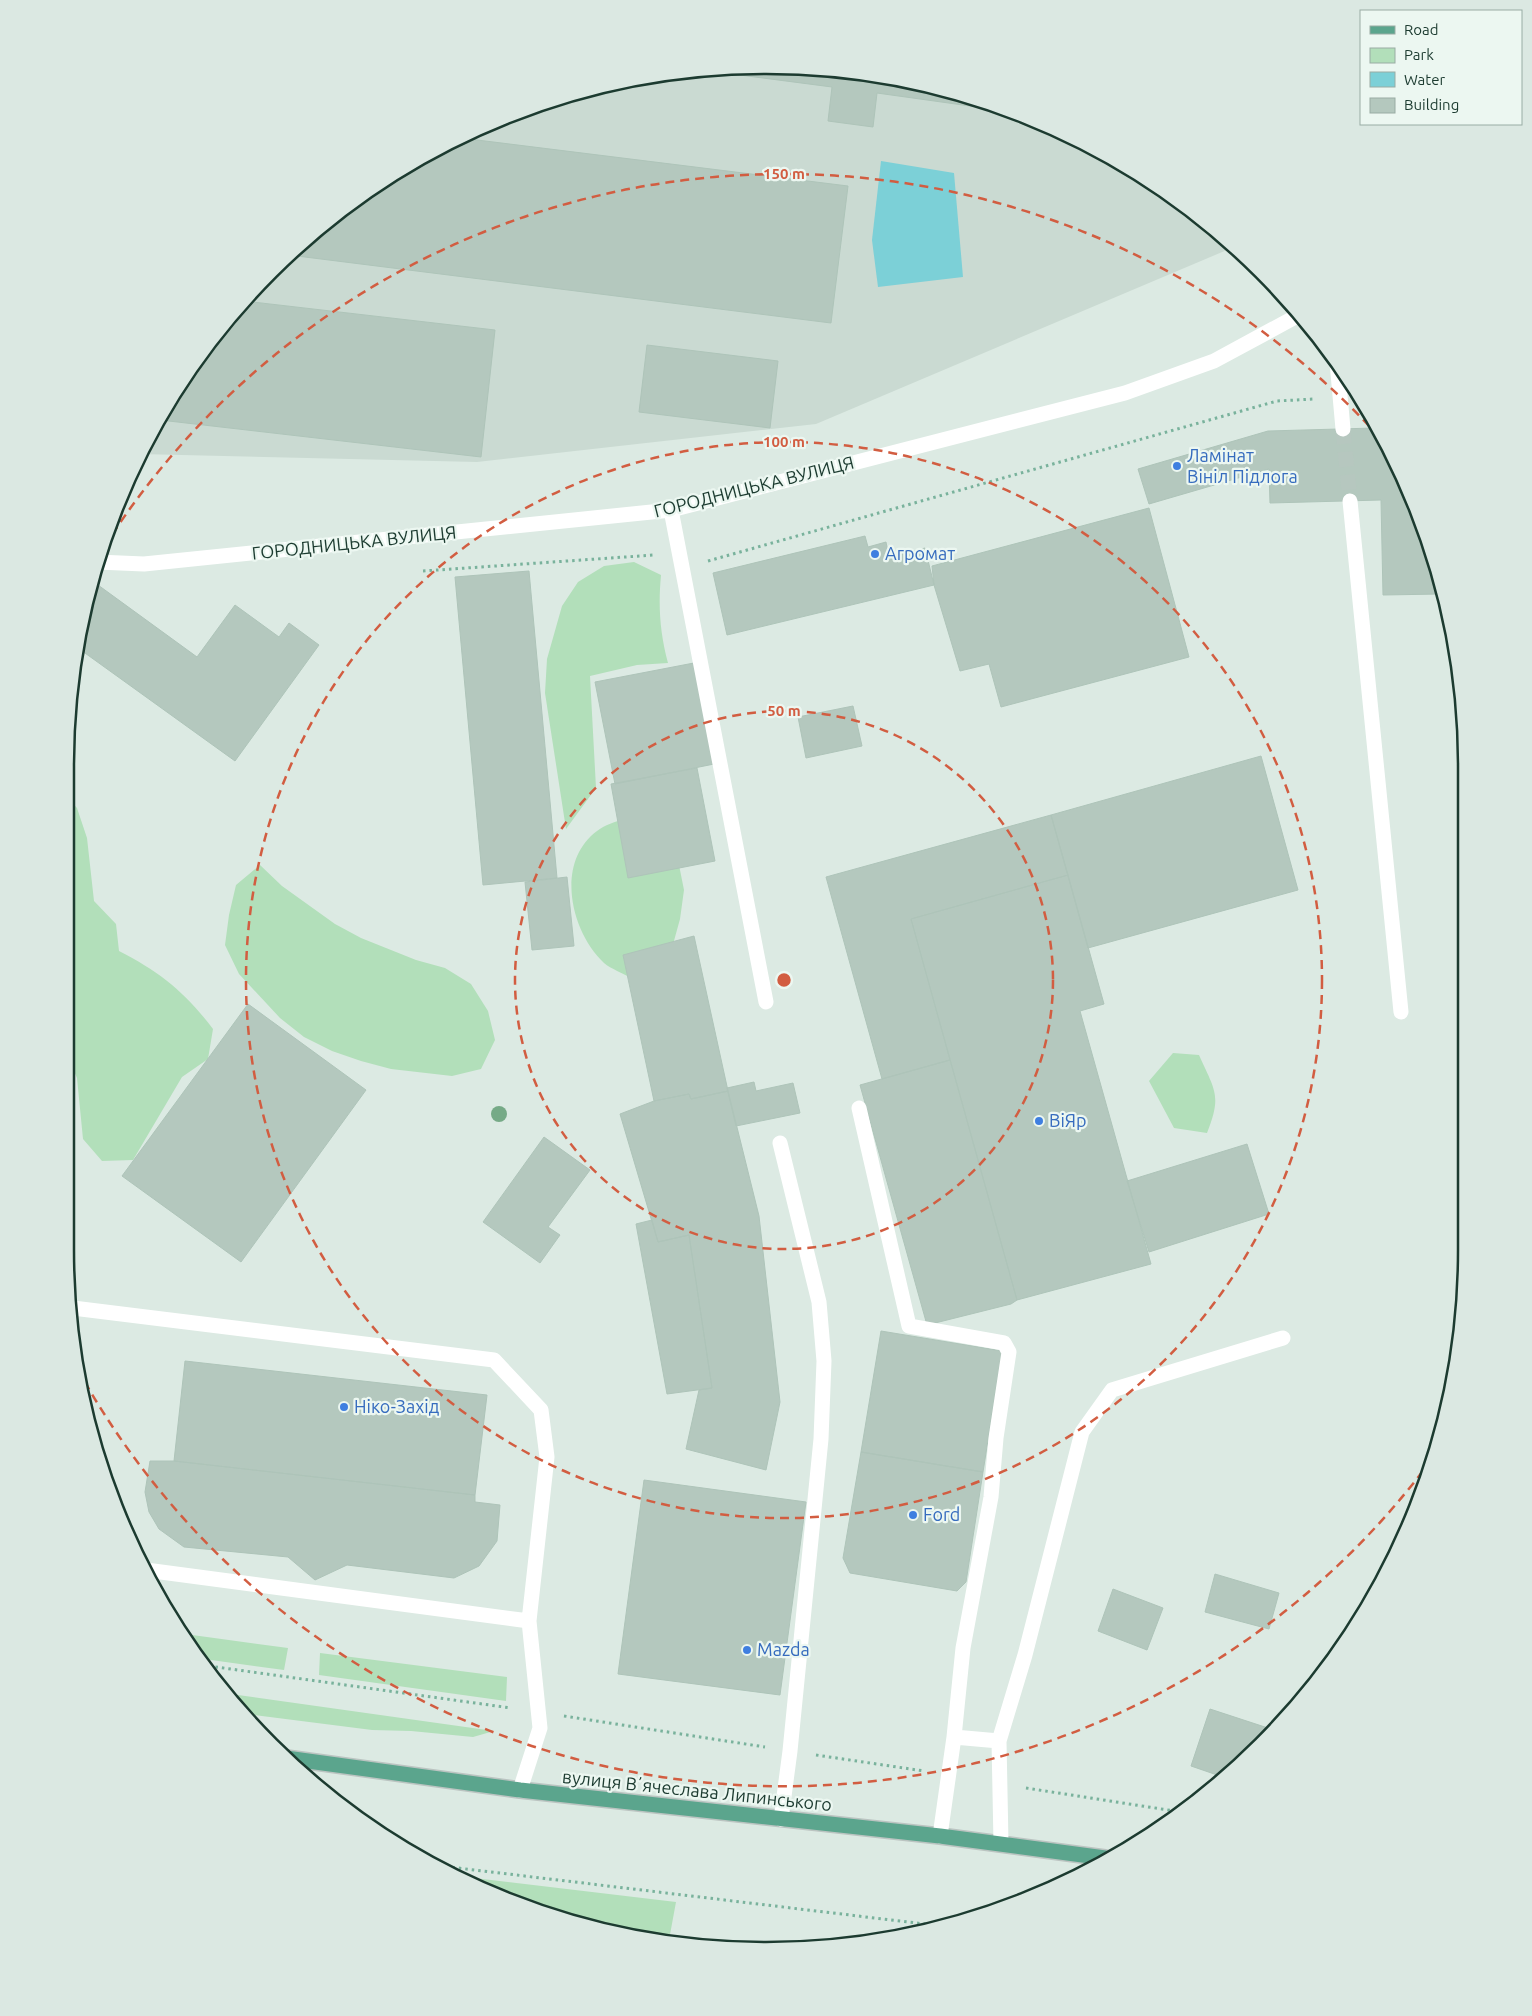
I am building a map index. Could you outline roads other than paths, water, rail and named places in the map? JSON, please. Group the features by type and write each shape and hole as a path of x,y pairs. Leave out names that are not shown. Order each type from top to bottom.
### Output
{"main road":[{"name":"вулиця Вʼячеслава Липинського","path":"299,1760 520,1790 1001,1843 1087,1860"}],"street":[{"name":"ГОРОДНИЦЬКА ВУЛИЦЯ","path":"104,562 144,564 670,510 1125,392 1214,361 1293,318"},
{"path":"1338,376 1343,429"},
{"path":"1350,501 1401,1012"},
{"path":"670,510 766,1002"},
{"path":"859,1108 909,1326 1004,1343 1009,1352 996,1438 991,1497 963,1648 954,1737 940,1836"},
{"path":"780,1143 820,1302 824,1361 821,1439 790,1759 781,1819"},
{"path":"76,1308 494,1360 541,1410 548,1457 529,1622 540,1728 520,1790"},
{"path":"1001,1843 1000,1741 1025,1656 1082,1432 1112,1390 1283,1338"},
{"path":"153,1571 529,1622"},
{"path":"954,1737 1000,1741"}],"water":[{"path":"881,161 954,173 963,277 878,287 872,240"}],"tunnel":[{"path":"1343,429 1350,501"}],"place":[{"name":"Ламінат Вініл Підлога","path":"1177,466"},
{"name":"Агромат","path":"875,554"},
{"name":"ВіЯр","path":"1039,1121"},
{"name":"Ніко-Захід","path":"344,1407"},
{"name":"Ford","path":"913,1515"},
{"name":"Mazda","path":"747,1650"}]}
